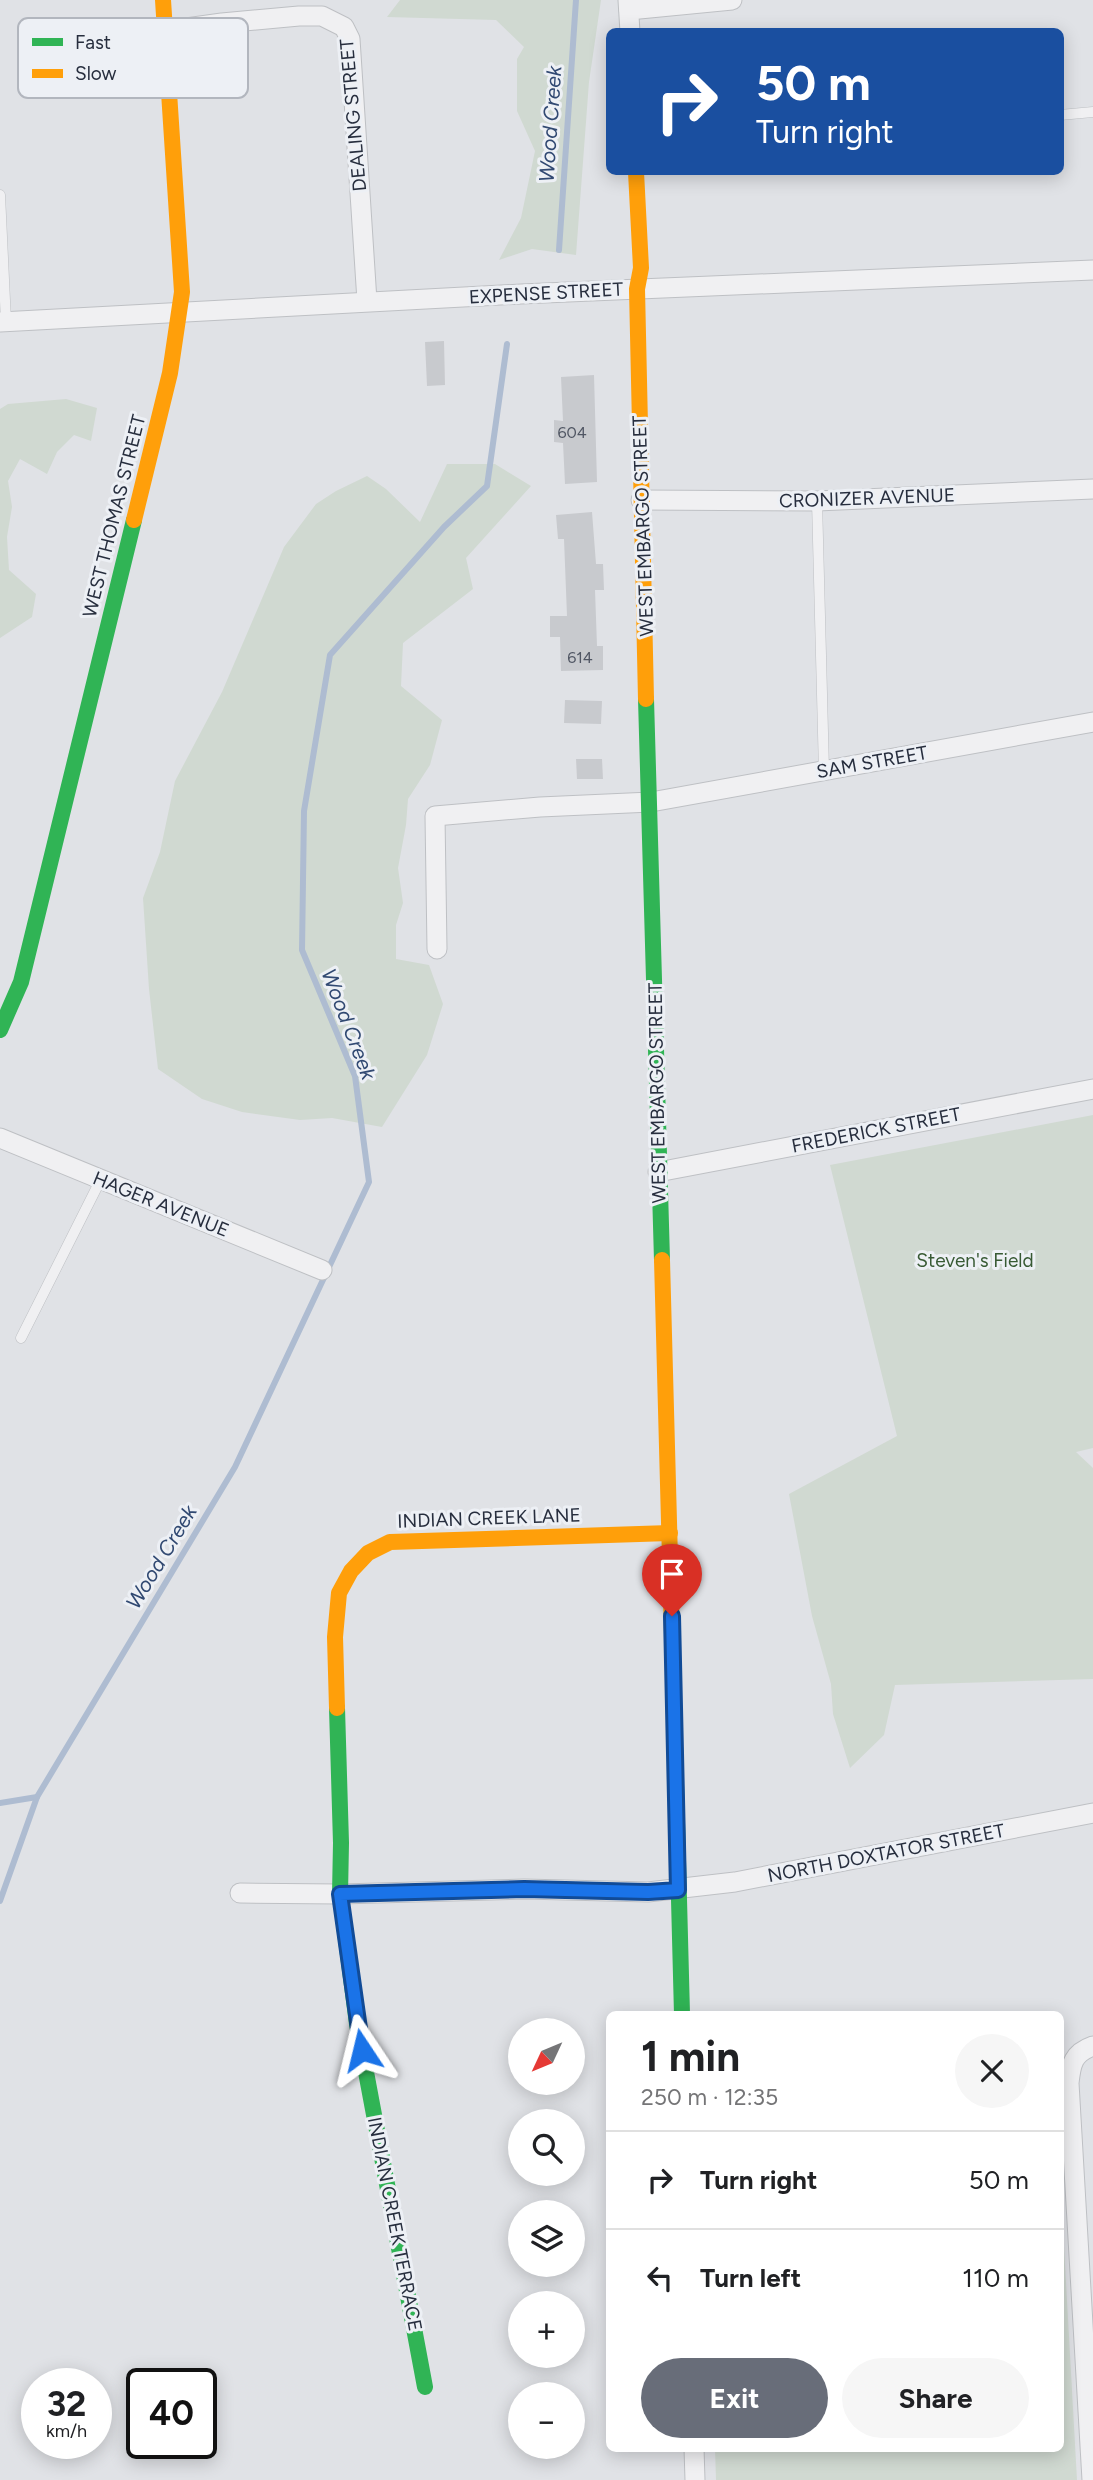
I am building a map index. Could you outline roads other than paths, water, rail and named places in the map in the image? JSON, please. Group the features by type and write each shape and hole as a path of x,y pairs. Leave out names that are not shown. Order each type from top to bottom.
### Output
{"street":[{"name":"WEST THOMAS STREET","path":"163,0 164,18"},
{"path":"630,28 629,5 732,0"},
{"name":"DEALING STREET","path":"248,21 322,16 344,27 350,39 367,301"},
{"name":"WEST THOMAS STREET","path":"0,1030 21,982 170,373 182,292 169,98"},
{"name":"WEST EMBARGO STREET","path":"636,175 641,268 636,289 641,500 682,2011"},
{"name":"EXPENSE STREET","path":"3,322 367,301 1093,270"},
{"name":"CRONIZER AVENUE","path":"641,500 817,501 1093,489"},
{"name":"SAM STREET","path":"437,949 435,816 540,807 651,802 1093,722"},
{"name":"FREDERICK STREET","path":"658,1172 1093,1089"},
{"name":"HAGER AVENUE","path":"0,1138 322,1270"},
{"name":"INDIAN CREEK LANE","path":"340,1894 335,1636 339,1593 351,1571 368,1553 390,1542 670,1533"},
{"name":"NORTH DOXTATOR STREET","path":"678,1890 736,1882 1093,1813"},
{"path":"240,1893 678,1890"},
{"name":"INDIAN CREEK TERRACE","path":"340,1894 357,2024 425,2387"},
{"path":"1092,2480 1069,2083 1070,2067 1082,2050 1093,2046"},
{"path":"694,2452 695,2480"}],"lane":[{"path":"1064,115 1093,112"},
{"path":"0,195 3,322"},
{"path":"817,501 824,771"},
{"path":"21,1338 101,1180"}],"waterway":[{"name":"Wood Creek","path":"559,250 576,0"},
{"name":"Wood Creek","path":"0,1901 37,1797 235,1467 369,1182 355,1076 302,950 304,811 330,655 444,527 487,486 507,344"},
{"path":"0,1803 37,1797"}],"park label":[{"name":"Steven's Field","path":"975,1260"}]}
